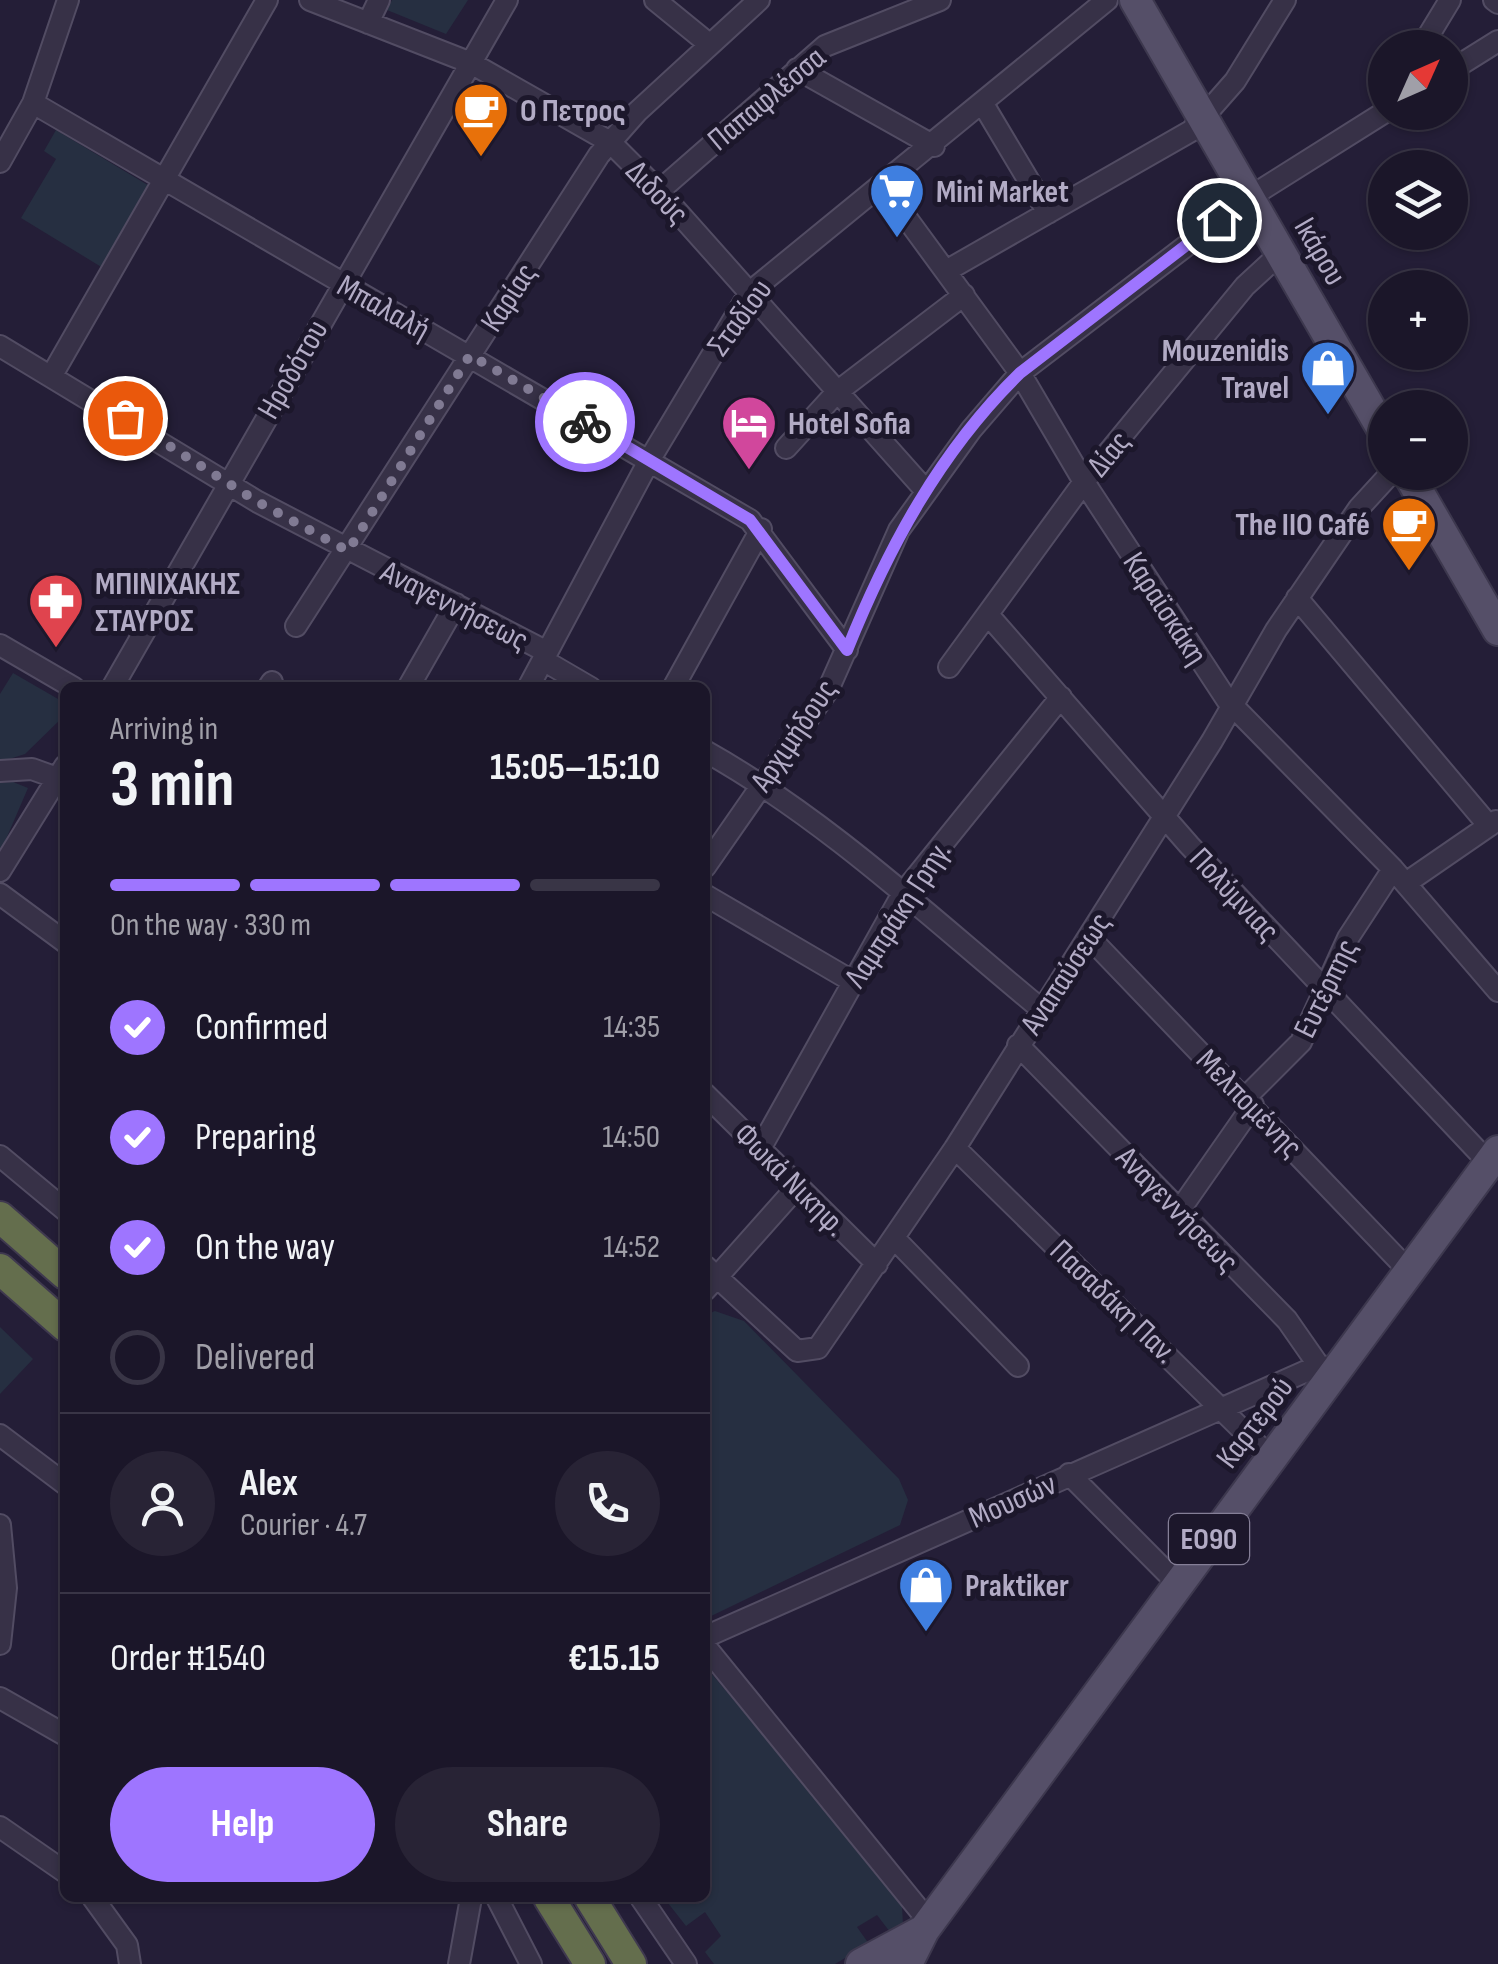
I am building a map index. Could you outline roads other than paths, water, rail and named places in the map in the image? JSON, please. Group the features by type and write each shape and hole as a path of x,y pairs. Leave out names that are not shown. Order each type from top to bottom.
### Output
{"highway":[{"path":"0,1217 60,1270"},
{"path":"0,1269 60,1322"},
{"path":"551,1902 590,1964"},
{"path":"592,1902 630,1964"}],"main road":[{"name":"Ικάρου","path":"1135,0 1368,404"},
{"path":"1417,490 1498,630"},
{"name":"Καρτερού","path":"907,1964 927,1927 1270,1457 1325,1373 1409,1272 1494,1157"},
{"name":"Καρτερού","path":"862,1964 927,1927"}],"street":[{"path":"0,162 34,104 68,0"},
{"path":"52,375 267,0"},
{"name":"Διδούς","path":"310,0 471,63 574,118 610,142 659,190 926,491"},
{"path":"368,23 378,0"},
{"name":"Ηροδότου","path":"115,682 507,0"},
{"path":"655,0 709,44"},
{"name":"Καρίας","path":"296,626 610,142 709,44 760,0"},
{"name":"Παπαφλέσσα","path":"659,190 833,42 940,0"},
{"name":"Σταδίου","path":"531,682 650,459 750,292 804,244 934,146 1107,0"},
{"path":"946,271 1191,131 1243,71 1285,0"},
{"path":"1432,30 1450,0"},
{"path":"1468,60 1498,41"},
{"path":"797,69 934,146"},
{"name":"Μπαλαλή","path":"34,104 650,459 761,530 847,650"},
{"path":"984,104 1048,213"},
{"name":"Αρχιμήδους","path":"710,859 828,690 885,557 926,491 994,400 1020,373 1250,197 1368,123"},
{"name":"Καραϊσκάκη","path":"884,186 1020,373 1084,482 1232,705 1400,876 1498,991"},
{"name":"Δίας","path":"950,666 1084,482 1245,286 1282,252"},
{"path":"786,448 837,392 964,295"},
{"name":"Αναγεννήσεως","path":"0,346 348,551 456,604 582,682"},
{"name":"Αναπαύσεως","path":"710,1279 802,1354 818,1348 955,1148 1297,598 1376,490"},
{"path":"676,682 761,530"},
{"path":"1297,598 1493,823 1400,876"},
{"path":"411,682 456,604"},
{"name":"Πολύμνιας","path":"990,616 1164,816 1324,988 1494,1157"},
{"path":"3,655 61,682"},
{"name":"Λαμπράκη Γρηγ.","path":"760,1149 903,894 1061,697"},
{"path":"710,755 760,784 903,894 1041,1009"},
{"path":"0,770 60,772"},
{"path":"0,871 60,774"},
{"name":"Ευτέρπης","path":"1179,1211 1250,1101 1301,1042 1363,912 1400,876"},
{"path":"0,894 60,938"},
{"path":"710,898 852,981"},
{"name":"Μελπομένης","path":"1088,937 1250,1101 1409,1272"},
{"name":"Αναγεννήσεως","path":"1018,1045 1287,1320 1325,1373"},
{"name":"Φωκά Νικηφ.","path":"710,1099 877,1264"},
{"name":"Πασαδάκη Παν.","path":"955,1148 1270,1457"},
{"path":"0,1156 60,1206"},
{"path":"710,1277 798,1186"},
{"path":"894,1238 1018,1366"},
{"name":"Μουσών","path":"710,1635 1222,1407 1325,1373"},
{"path":"0,1435 60,1480"},
{"path":"1068,1474 1176,1583"},
{"path":"0,1525 6,1588 0,1644"},
{"path":"710,1652 927,1927"},
{"path":"0,1698 60,1732"},
{"path":"0,1827 60,1869"},
{"path":"97,1902 127,1945 130,1964"},
{"path":"459,1964 470,1902"},
{"path":"499,1902 530,1964"},
{"path":"644,1902 686,1964"}],"place":[{"name":"Ο Πετρος","path":"481,159"},
{"name":"Mini Market","path":"897,240"},
{"name":"Mouzenidis Travel","path":"1328,417"},
{"name":"Hotel Sofia","path":"749,472"},
{"name":"The IIO Café","path":"1409,573"},
{"name":"ΜΠΙΝΙΧΑΚΗΣ ΣΤΑΥΡΟΣ","path":"56,650"},
{"name":"Praktiker","path":"926,1634"}]}
